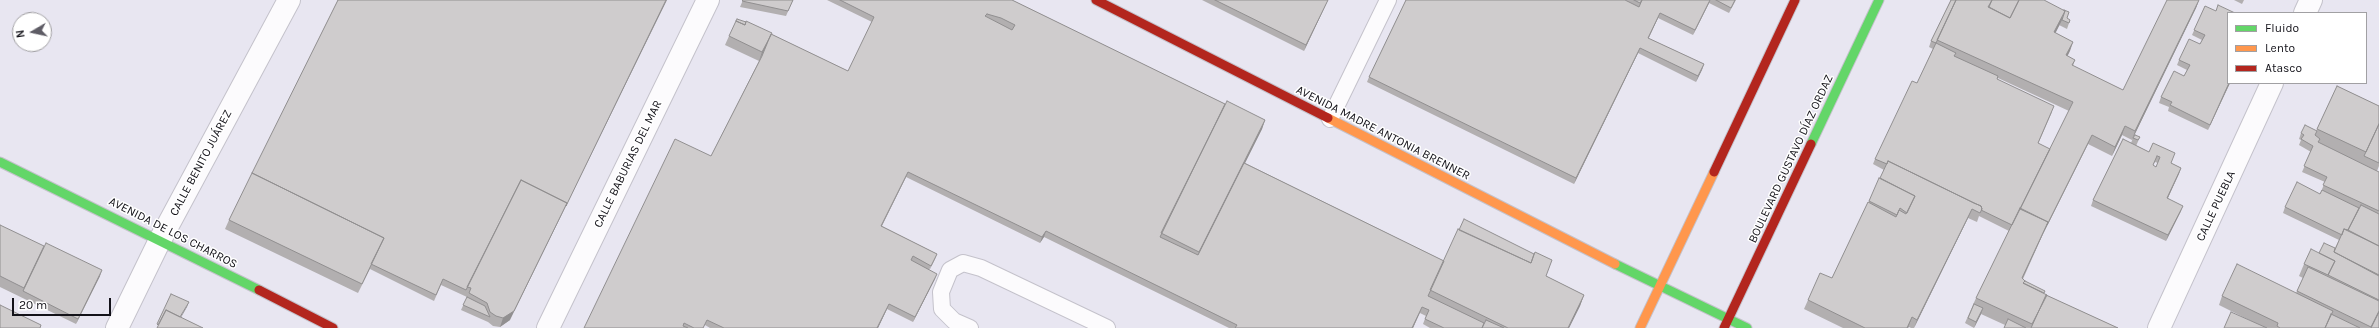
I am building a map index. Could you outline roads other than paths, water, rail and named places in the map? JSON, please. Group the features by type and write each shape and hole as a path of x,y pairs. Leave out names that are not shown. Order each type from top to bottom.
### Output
{"street":[{"name":"CALLE BENITO JUÁREZ","path":"117,328 160,240 289,0"},
{"name":"CALLE BABURIAS DEL MAR","path":"548,328 708,0"},
{"name":"AVENIDA MADRE ANTONIA BRENNER","path":"1096,0 1660,287 1747,328"},
{"path":"1640,328 1795,0"},
{"name":"BOULEVARD GUSTAVO DÍAZ ORDAZ","path":"1724,328 1879,0"},
{"path":"2305,12 2311,0"},
{"name":"CALLE PUEBLA","path":"2159,328 2272,84"},
{"name":"AVENIDA DE LOS CHARROS","path":"0,162 160,240 334,328"}],"lane":[{"path":"1330,119 1388,0"},
{"path":"970,328 954,321 942,309 940,292 950,270 963,263 981,268 1107,328"}]}
